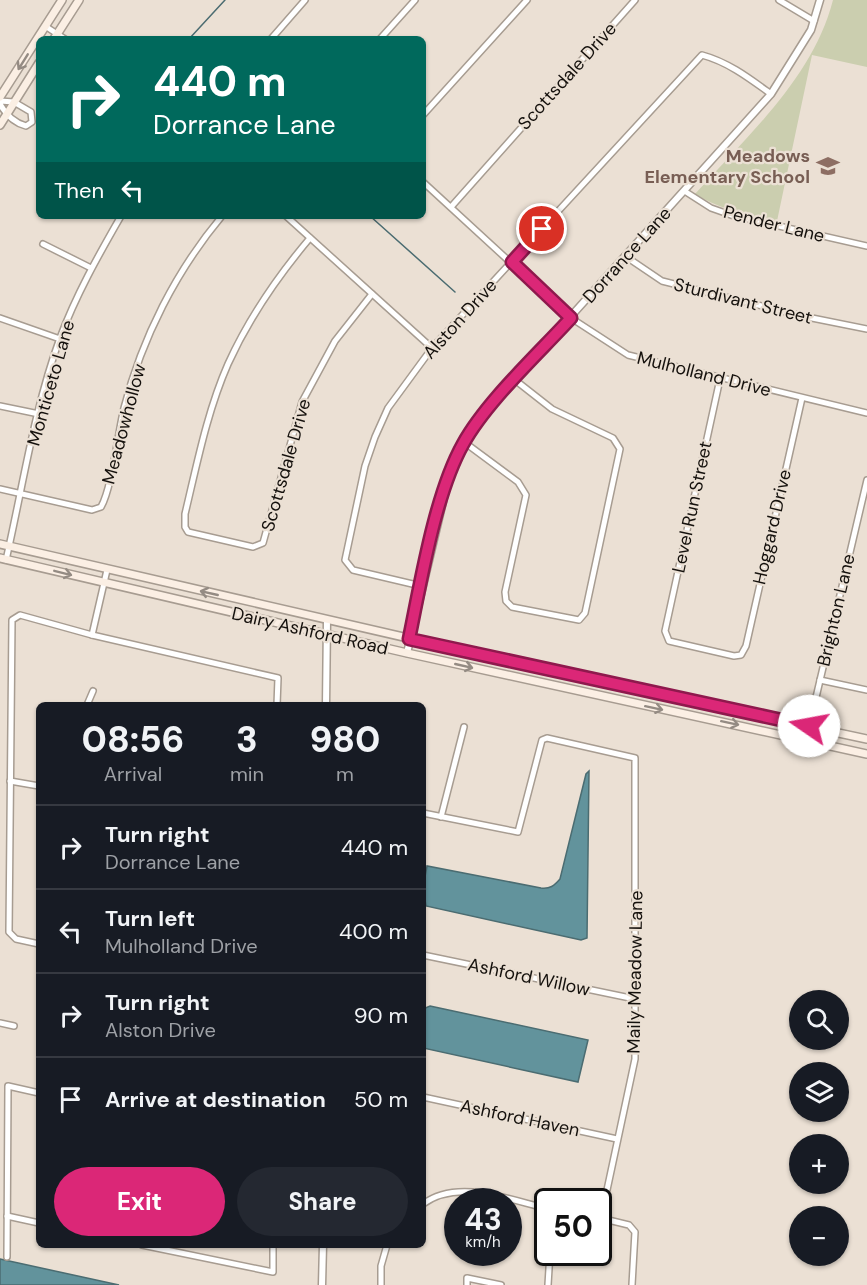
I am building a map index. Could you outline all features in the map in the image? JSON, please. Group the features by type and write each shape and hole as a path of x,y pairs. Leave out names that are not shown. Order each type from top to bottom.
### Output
{"main road":[{"path":"39,36 62,0"},
{"path":"57,36 79,0"},
{"path":"0,101 36,41"},
{"path":"0,124 36,68"},
{"name":"Dairy Ashford Road","path":"0,544 599,682 867,739"},
{"name":"Dairy Ashford Road","path":"3,559 406,653 867,754"},
{"path":"596,695 599,682"}],"street":[{"path":"274,36 305,0"},
{"path":"383,36 414,0"},
{"path":"426,112 527,0"},
{"name":"Scottsdale Drive","path":"451,207 635,0"},
{"path":"779,0 814,21"},
{"name":"Dorrance Lane","path":"406,653 444,490 464,442 515,380 625,256 686,192 771,94 789,69 811,30 820,0"},
{"path":"45,26 55,36"},
{"name":"Alston Drive","path":"421,586 353,570 346,564 345,553 365,466 388,408 432,348 702,55 726,64 771,94"},
{"path":"0,101 14,102 31,112 32,122 27,126 6,115 0,101"},
{"name":"Mulholland Drive","path":"426,185 571,318 628,355 720,379 867,412"},
{"name":"Pender Lane","path":"686,192 711,208 731,215 867,246"},
{"name":"Monticeto Lane","path":"3,559 9,546 39,414 60,339 91,268 119,219"},
{"name":"Meadowhollow","path":"22,494 92,510 99,509 104,503 124,407 148,339 185,265 220,219"},
{"path":"289,219 432,348"},
{"name":"Scottsdale Drive","path":"310,238 267,294 228,364 205,431 184,514 185,527 193,534 253,547 260,546 302,402 334,341 372,294"},
{"path":"43,244 91,268"},
{"name":"Sturdivant Street","path":"625,256 662,281 802,316 867,329"},
{"path":"0,318 60,339"},
{"name":"Level Run Street","path":"720,379 666,634 669,641 734,656 741,655"},
{"path":"464,442 518,482 526,495 505,592 506,601 512,607 572,621 581,618 620,456 618,443 552,409 515,380"},
{"name":"Hoggard Drive","path":"741,655 746,646 802,398"},
{"path":"0,406 39,414"},
{"name":"Brighton Lane","path":"806,740 867,480"},
{"path":"0,489 22,494"},
{"path":"92,635 107,570"},
{"path":"36,943 16,939 9,932 12,620 20,615 92,635 278,678 277,702"},
{"path":"326,702 327,620"},
{"path":"820,680 867,690"},
{"path":"88,702 93,691"},
{"path":"426,814 441,817 464,727"},
{"name":"Maily Meadow Lane","path":"441,817 518,832 542,740 547,738 635,758 635,1059 606,1188"},
{"path":"10,781 36,785"},
{"name":"Ashford Willow","path":"426,956 635,999"},
{"path":"0,1023 14,1026"},
{"path":"7,1257 8,1086 36,1092"},
{"name":"Ashford Haven","path":"426,1098 617,1139"},
{"path":"426,1202 443,1194 473,1192 534,1206"},
{"path":"7,1216 36,1222"},
{"path":"612,1222 633,1228 636,1237 632,1285"},
{"path":"157,1248 273,1272 273,1248"},
{"path":"322,1285 323,1248"},
{"path":"381,1285 381,1266 386,1248"},
{"path":"548,1285 549,1266"},
{"path":"467,1285 467,1278 501,1285"}],"green space":[{"path":"833,0 867,0 867,67 812,55 777,221 725,208 695,194 756,128 794,80 810,55"}],"water":[{"path":"589,771 587,938 581,940 426,906 427,866 541,888 556,884 560,879 586,774"},
{"path":"430,1006 588,1040 578,1082 426,1049 426,1008"},
{"path":"0,1259 119,1285 0,1285"}],"waterway":[{"path":"192,36 225,0"},
{"path":"373,219 455,292"}],"place":[{"name":"Meadows Elementary School","path":"828,166"}],"route":[{"path":"542,229 512,262 571,318 476,423 457,455 444,490 409,639 809,726"}]}
